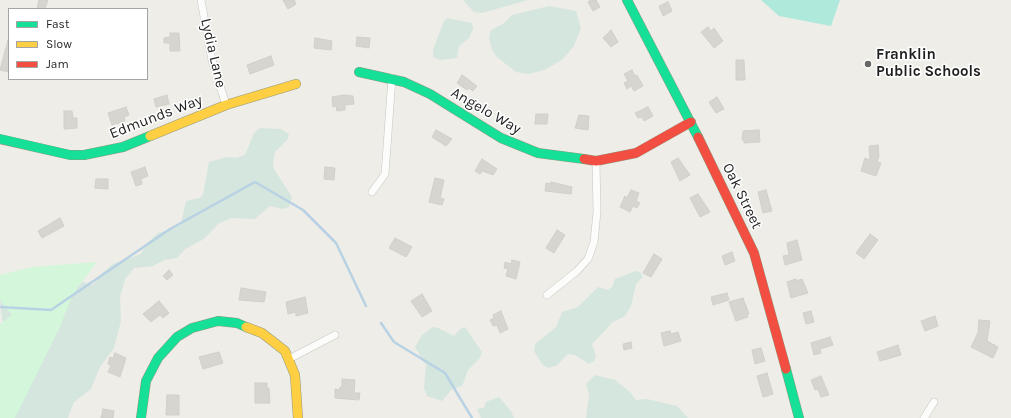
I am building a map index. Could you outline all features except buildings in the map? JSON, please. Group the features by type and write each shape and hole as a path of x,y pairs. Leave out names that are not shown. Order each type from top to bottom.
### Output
{"street":[{"name":"Lydia Lane","path":"201,0 212,60 226,105"},
{"name":"Oak Street","path":"627,0 691,122 754,253 799,418"},
{"name":"Angelo Way","path":"359,72 392,78 430,94 501,138 538,153 596,161 636,153 691,122"},
{"path":"372,192 385,174 392,78"},
{"name":"Edmunds Way","path":"0,139 57,153 84,155 122,147 226,105 296,84"},
{"path":"547,295 577,271 588,259 592,248 596,212 596,161"},
{"path":"141,418 146,381 158,358 177,337 192,328 218,321 237,323 262,333 284,351 289,359 295,375 298,418"},
{"path":"289,359 335,335"},
{"path":"924,418 934,402"}],"shaded area":[{"path":"463,0 528,0 482,13 474,12"},
{"path":"761,0 840,0 831,26 779,16"},
{"path":"549,6 576,11 581,28 574,46 562,60 544,70 529,74 516,72 497,57 492,50 489,37 491,30 503,24 512,15"},
{"path":"447,18 472,23 473,29 469,38 459,46 457,58 440,60 433,57 433,50 444,21"},
{"path":"260,128 281,129 289,134 288,139 275,152 273,162 274,169 292,197 289,207 283,209 270,206 255,219 231,218 218,224 204,239 185,249 177,258 164,260 153,266 134,268 125,279 120,297 121,321 114,348 100,367 91,389 74,402 68,418 0,418 0,379 14,336 2,320 0,298 80,281 93,285 102,273 113,264 141,254 146,244 158,233 172,229 181,224 186,201 199,198 203,195 209,162 227,157 236,158 245,155 254,133"},
{"path":"635,271 640,272 643,277 636,284 631,306 625,316 613,322 592,344 596,356 594,361 589,364 575,355 568,354 556,366 548,368 542,364 534,351 535,344 556,327 562,312 578,307 598,287 608,290 612,287 615,279"},
{"path":"433,327 454,336 460,329 465,327 482,352 479,359 468,370 462,386 452,389 442,401 427,396 424,388 426,365 415,347 422,335"},
{"path":"595,375 615,380 630,392 636,400 647,399 677,406 688,418 586,418 589,394 586,384"},
{"path":"499,397 511,411 514,418 481,418 477,409 484,408 486,402"}],"green space":[{"path":"97,262 73,294 59,329 15,418 0,418 0,324 12,315 0,300 0,275 32,267"}],"waterway":[{"path":"0,307 51,310 170,229 255,182 303,210 336,243 366,306"},
{"path":"381,323 394,342 445,373 472,418"}],"traffic: fast":[{"path":"627,0 698,137"},
{"path":"359,72 404,82 430,94 501,138 538,153 584,159"},
{"path":"0,139 70,155 84,155 123,147 150,136"},
{"path":"141,418 146,381 158,358 177,337 192,328 218,321 237,323 246,327"},
{"path":"786,369 799,418"}],"traffic: slow":[{"path":"150,136 226,105 296,84"},
{"path":"246,327 262,333 285,351 295,375 298,418"}],"traffic: jam":[{"path":"584,159 596,161 636,153 691,122"},
{"path":"698,137 754,253 786,369"}],"place":[{"name":"Franklin Public Schools","path":"868,64"}]}
